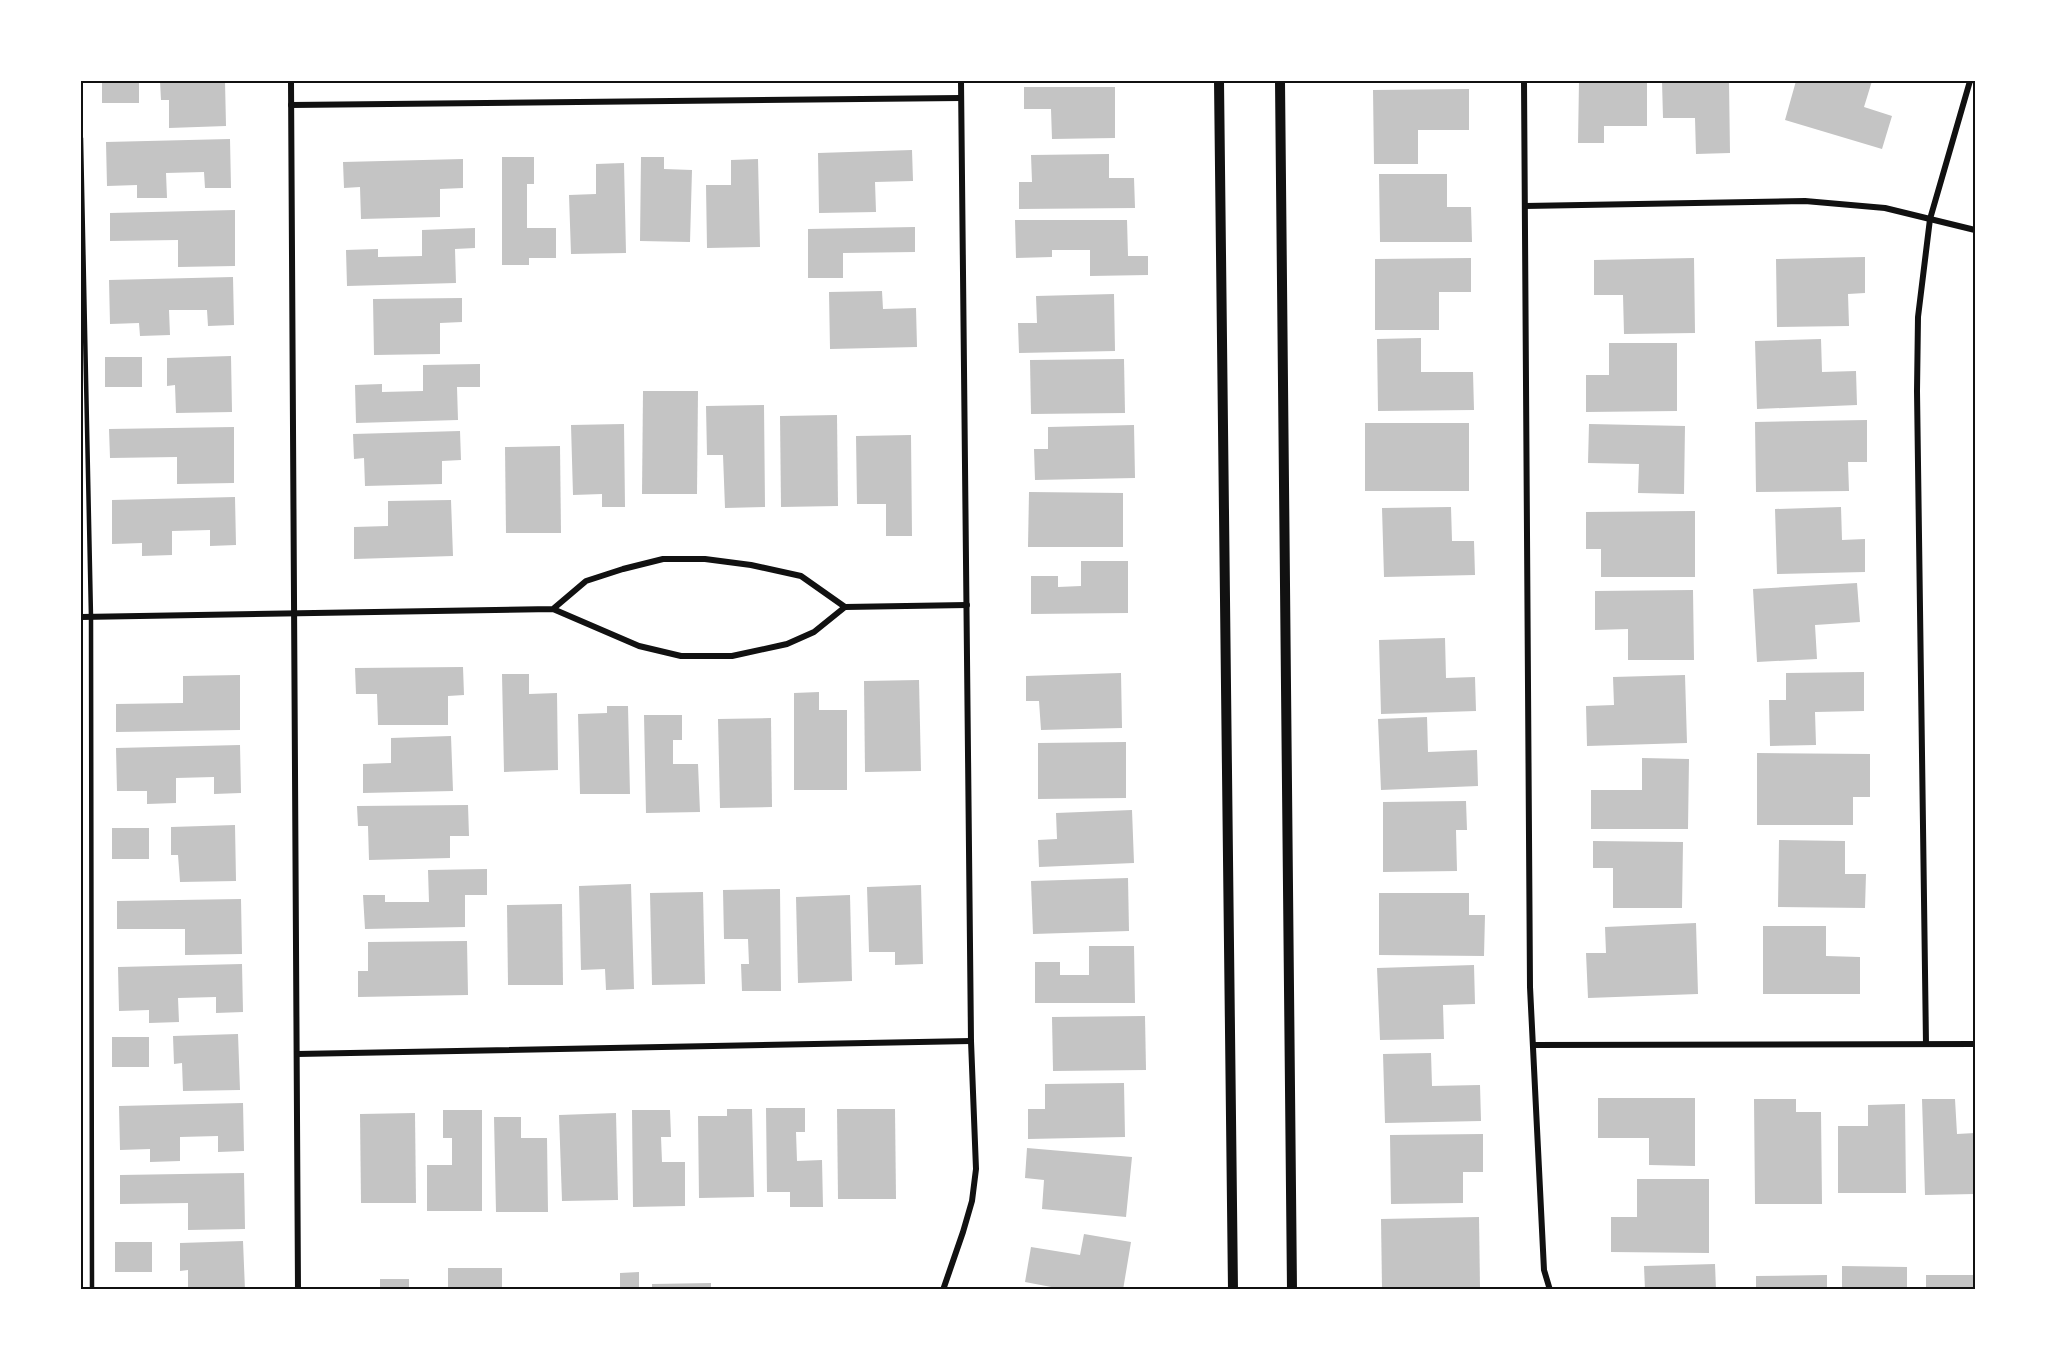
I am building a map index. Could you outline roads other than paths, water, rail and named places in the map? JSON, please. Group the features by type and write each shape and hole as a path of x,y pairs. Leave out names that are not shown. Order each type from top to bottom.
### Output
{"street":[{"path":"291,81 298,1290"},
{"path":"943,1290 972,1201 976,1169 971,1041 961,81"},
{"path":"1219,81 1233,1290"},
{"path":"1280,81 1292,1290"},
{"path":"1524,81 1530,987 1544,1270 1550,1290"},
{"path":"1926,1044 1917,391 1918,317 1930,219 1970,81"},
{"path":"291,105 961,99"},
{"path":"1525,206 1805,201 1885,208 1975,230"},
{"path":"553,609 586,581 663,559 705,559 751,565 801,576 844,608"},
{"path":"81,617 553,609 639,646 681,656 732,656 787,644 814,632 844,608 967,605"},
{"path":"297,1054 971,1041"},
{"path":"1533,1045 1975,1044"}],"lane":[{"path":"81,138 91,617 92,1290"}]}
